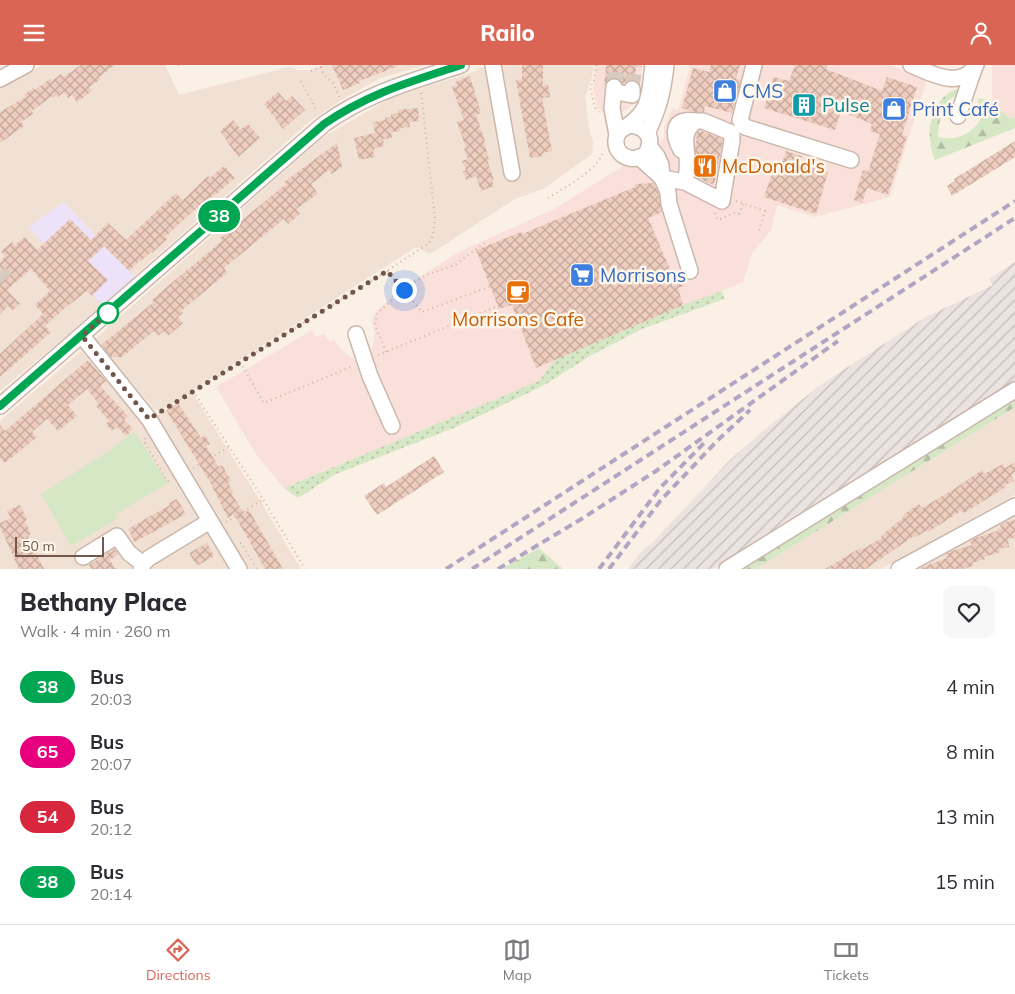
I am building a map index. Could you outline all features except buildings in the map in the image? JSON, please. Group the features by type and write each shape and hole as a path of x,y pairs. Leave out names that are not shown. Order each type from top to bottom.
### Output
{"street":[{"path":"0,79 26,65"},
{"path":"0,406 324,124 360,102 388,89 461,65"},
{"path":"493,65 512,173"},
{"path":"653,65 646,106 629,125 620,130 615,142 620,153 629,159 645,146 658,109 667,68"},
{"path":"754,65 740,120 745,127 851,160"},
{"path":"912,65 950,78 964,77 975,67"},
{"path":"958,117 975,67"},
{"path":"617,135 612,108 618,91"},
{"path":"662,178 685,182 719,203 732,133 703,121 695,121 689,127 685,147 687,157 685,182"},
{"path":"629,125 638,126 645,146 657,157 661,165 662,178 668,192 669,204 690,271"},
{"path":"356,334 370,376 392,427"},
{"path":"82,336 148,426 239,569"},
{"path":"727,569 1015,390"},
{"path":"899,569 1015,506"},
{"path":"83,557 118,536 126,549 142,566 155,554 210,521"}],"path":[{"path":"596,65 594,81 590,87 595,108 601,113"},
{"path":"311,71 321,66 324,75 333,83 336,92 344,101"},
{"path":"229,447 179,477 167,481 144,441 148,426 193,391 429,243 435,228 420,87"},
{"path":"548,198 594,166 604,149"},
{"path":"743,204 739,214 734,213 718,220 719,203 743,204 765,211 758,234"},
{"path":"386,352 375,325 377,313 404,290 426,275 456,265 487,241"},
{"path":"387,271 422,312 491,286"},
{"path":"193,391 263,499 304,569"},
{"path":"238,515 263,499"},
{"path":"238,543 241,543 257,569"}],"shaded area":[{"path":"42,65 165,65 179,95 289,67 298,70 310,70 323,65 425,65 381,78 343,99 310,121 64,338 0,391 0,88"},
{"path":"488,65 594,65 585,97 590,134 593,140 592,154 543,189 515,199 430,254 416,247 160,411 154,409 97,342 96,338 323,137 389,99 470,73"},
{"path":"596,65 642,65 634,104 605,124 603,112 597,108 593,88"},
{"path":"687,65 890,65 927,80 890,197 814,217 777,205 771,230 752,253 743,282 555,360 540,381 284,488 256,454 216,387 312,330 316,337 324,334 330,342 334,340 339,347 357,362 370,356 375,333 372,322 373,316 398,290 461,251 556,208 626,164 639,165 664,138 664,127 673,108 678,110 690,67"},
{"path":"992,65 1015,65 1015,117 1010,119 992,101"},
{"path":"64,202 135,277 102,305 28,227"},
{"path":"1015,262 1015,383 714,569 628,569 640,553 653,542 730,460 823,383 926,317 993,285 989,279"},
{"path":"81,351 142,424 193,394 301,569 0,569 0,421"},
{"path":"1015,407 1015,495 881,569 756,569"},
{"path":"1015,513 1015,569 913,569"}],"green space":[{"path":"963,87 962,95 949,100 942,110 938,137 955,138 973,129 980,120 981,114 977,101 979,98 992,101 1010,119 1015,117 1015,128 935,160 930,138 932,116 936,106 943,98 952,91"},
{"path":"722,291 725,299 642,329 590,356 546,384 456,427 336,474 298,498 284,488 539,381 555,360 683,305"},
{"path":"1015,399 1015,407 756,569 738,569"},
{"path":"134,431 168,483 115,515 117,519 71,546 41,494 109,451"},
{"path":"539,548 563,569 502,569"}],"tunnel":[{"path":"614,87 617,65"},
{"path":"632,89 635,65"},
{"path":"0,272 6,279"}],"railway":[{"path":"446,569 1015,201"},
{"path":"472,569 1015,218"},
{"path":"498,569 656,471 838,341"},
{"path":"609,569 661,500 717,441 750,410"},
{"path":"599,569 660,488 706,441"}],"bus line":[{"name":"38","path":"0,406 324,124 360,102 396,85 461,65"}],"place":[{"name":"CMS","path":"725,91"},
{"name":"Pulse","path":"804,105"},
{"name":"Print Café","path":"894,109"},
{"name":"McDonald's","path":"705,166"},
{"name":"Morrisons","path":"582,275"},
{"name":"Morrisons Cafe","path":"518,292"}],"route":[{"path":"108,313 110,311 82,336 149,419 387,271 404,290"}]}
